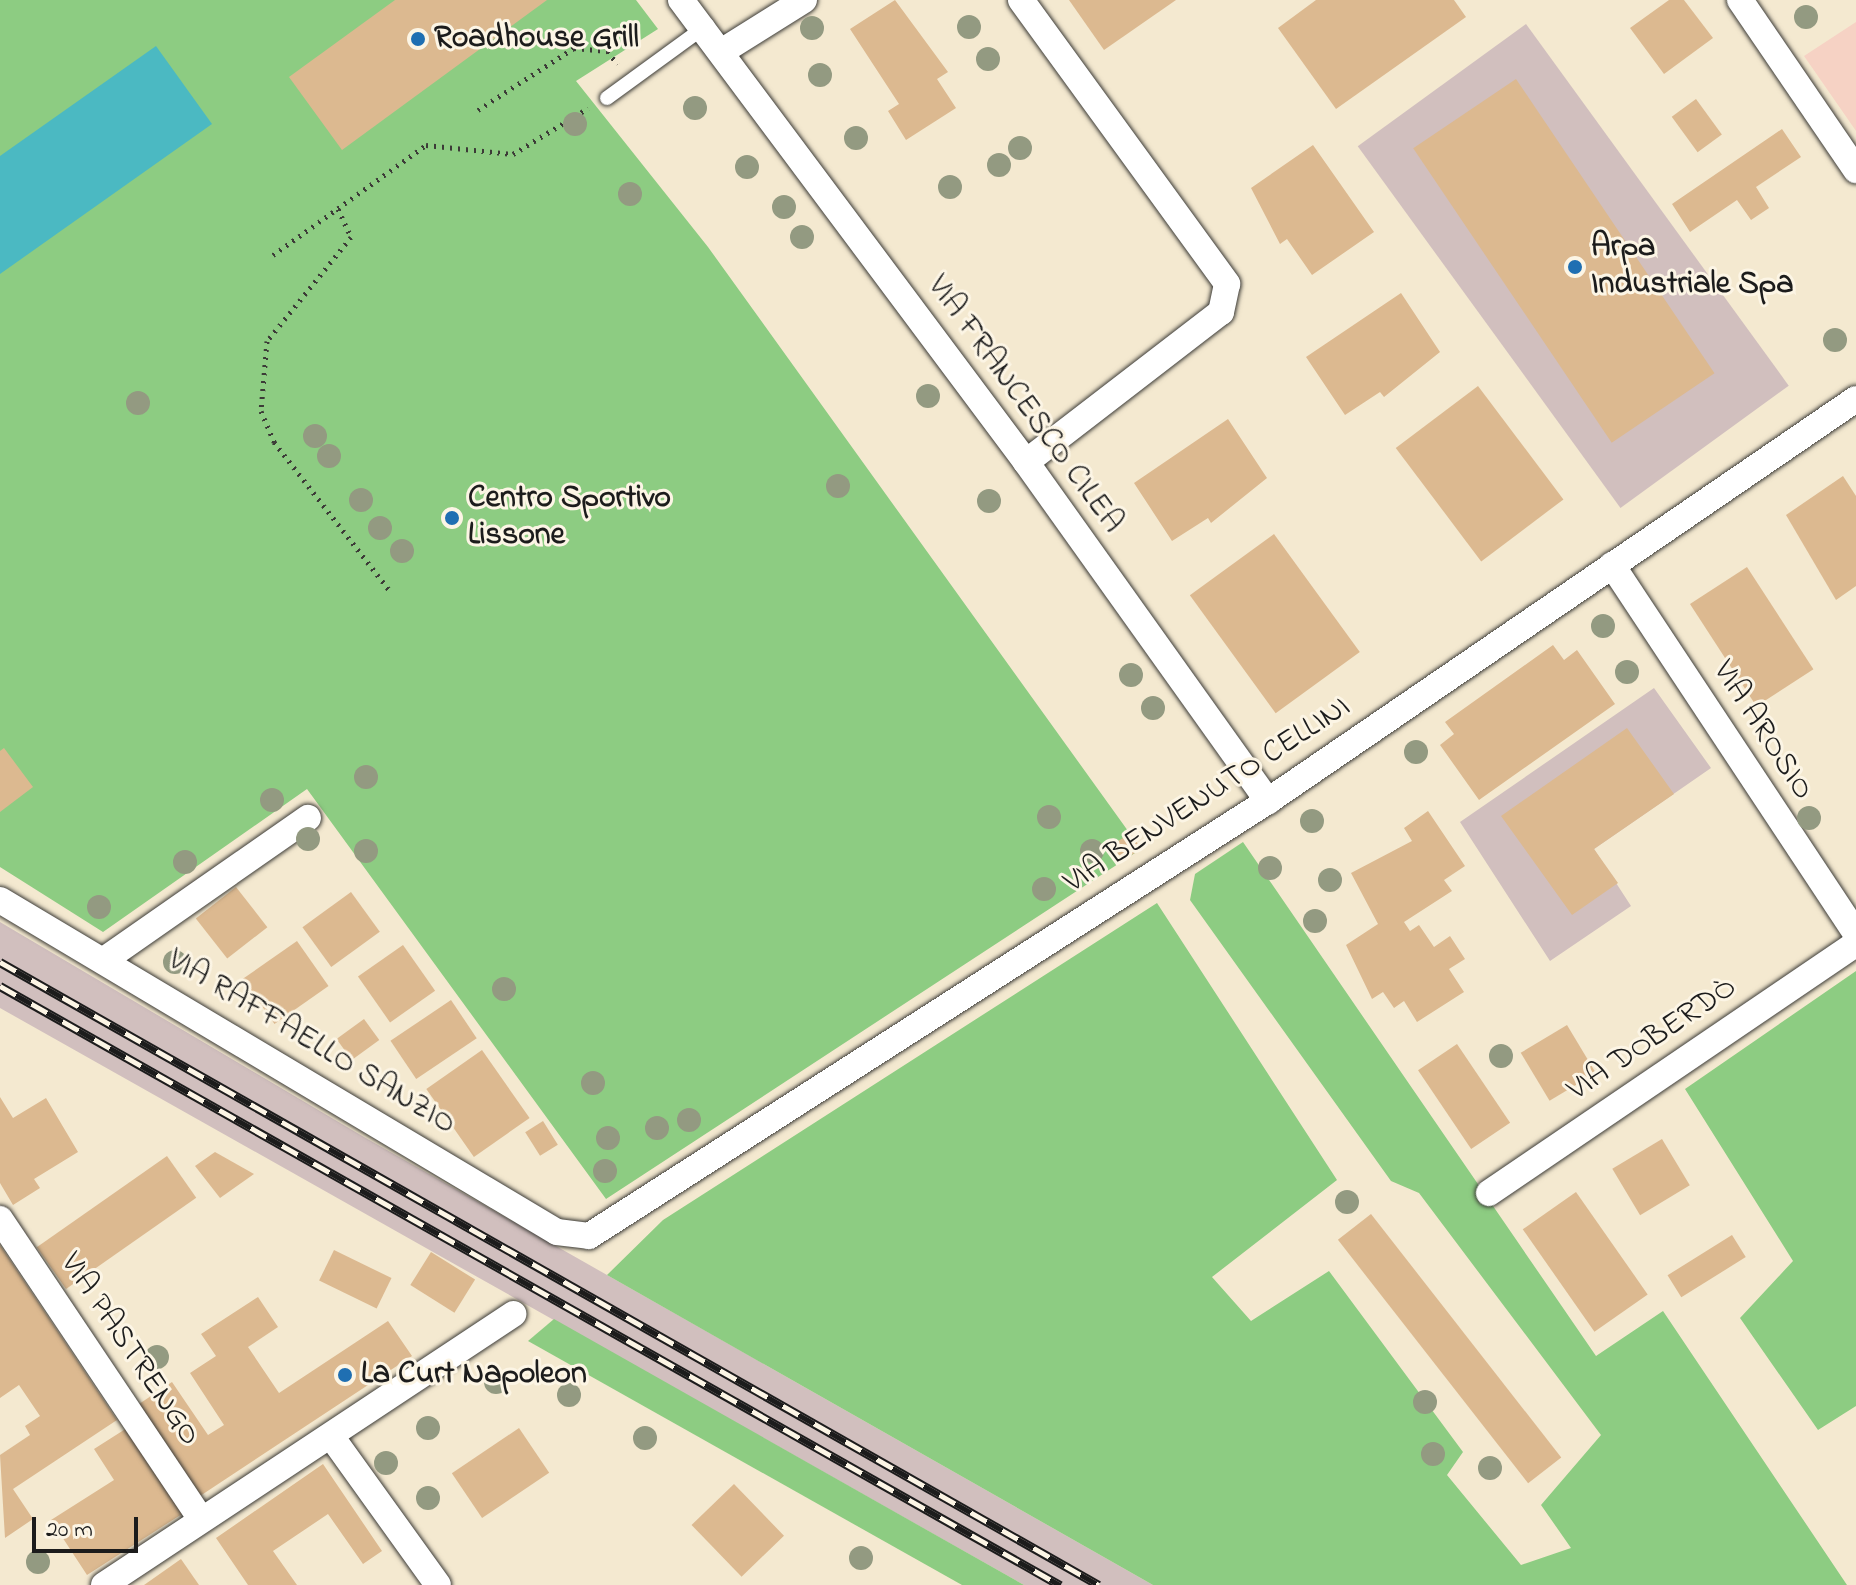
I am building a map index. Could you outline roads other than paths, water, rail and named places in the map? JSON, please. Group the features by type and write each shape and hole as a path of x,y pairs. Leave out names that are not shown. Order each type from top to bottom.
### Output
{"street":[{"name":"VIA FRANCESCO CILEA","path":"681,0 705,17 721,52 1026,462 1268,801"},
{"path":"721,52 804,0"},
{"path":"1021,0 1227,284 1221,312 1026,462"},
{"path":"1740,0 1856,170"},
{"name":"VIA BENVENUTO CELLINI","path":"589,1236 1268,801 1856,399"},
{"name":"VIA AROSIO","path":"1612,565 1856,934"},
{"path":"107,958 308,818"},
{"name":"VIA RAFFAELLO SANZIO","path":"0,900 107,958 557,1232 589,1236"},
{"name":"VIA DOBERDÒ","path":"1489,1193 1856,944"},
{"name":"VIA PASTRENGO","path":"0,1219 201,1519"},
{"path":"104,1585 513,1314"},
{"path":"331,1436 438,1585"}],"lane":[{"path":"607,98 705,17"}],"water":[{"path":"156,46 212,124 0,274 0,156"}],"railway":[{"path":"0,962 1099,1585"},
{"path":"0,986 1060,1585"}],"place":[{"name":"Roadhouse Grill","path":"418,39"},
{"name":"Arpa Industriale Spa","path":"1575,267"},
{"name":"Centro Sportivo Lissone","path":"452,518"},
{"name":"La Curt Napoleon","path":"345,1375"}]}
